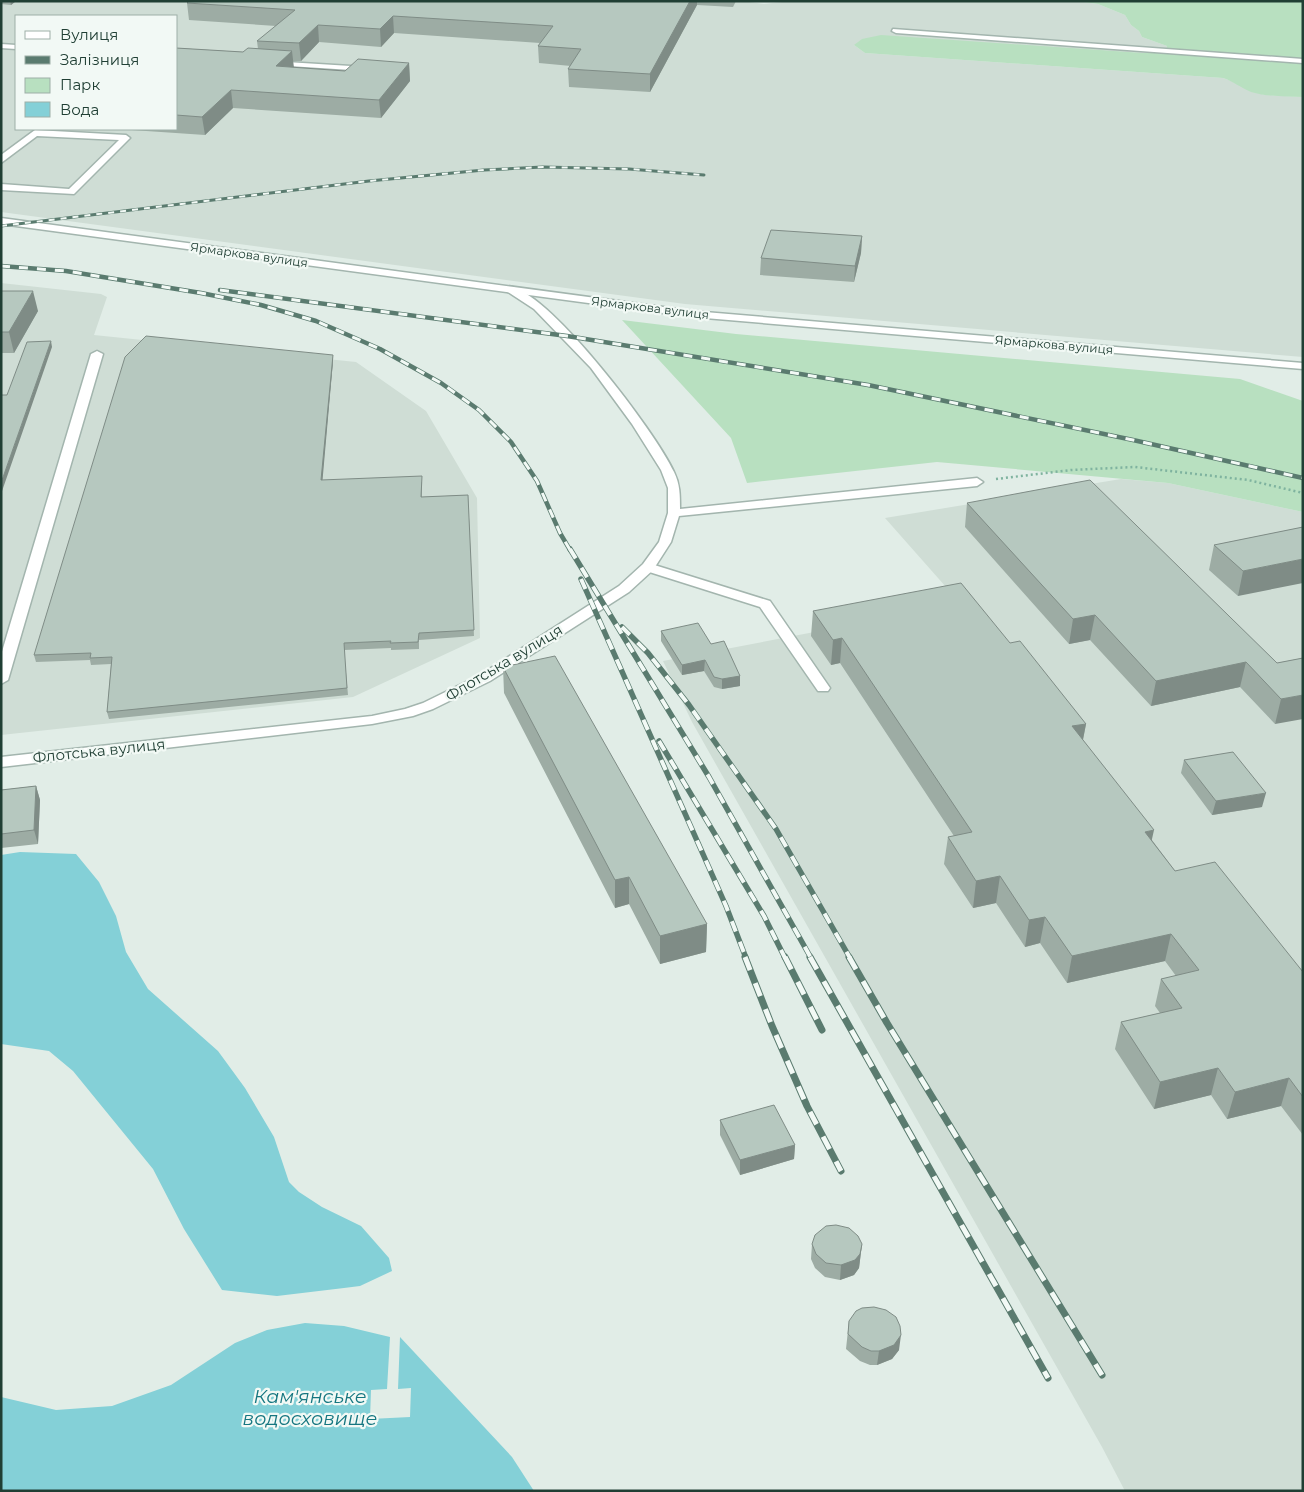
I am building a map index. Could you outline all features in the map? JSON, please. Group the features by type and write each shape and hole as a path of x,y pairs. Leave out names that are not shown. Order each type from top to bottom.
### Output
{"street":[{"path":"896,31 1303,61"},
{"path":"1,46 15,47"},
{"path":"265,63 374,70"},
{"path":"1,160 35,133 126,138 71,192 1,187"},
{"name":"Ярмаркова вулиця","path":"1,221 693,314 1303,366"},
{"name":"Флотська вулиця","path":"1,762 372,720 408,713 448,698 485,678 602,604 624,589 648,567 665,542 674,513 674,488 667,470 637,423 595,366 538,307 512,290"},
{"path":"1,680 97,354"},
{"path":"674,513 977,482"},
{"path":"648,567 765,604 823,688"}],"path":[{"path":"977,482 1071,470 1135,466 1248,480 1303,493"}],"shaded area":[{"path":"1,1 742,1 764,4 791,1 1077,1 1098,4 1125,15 1142,37 1167,46 1166,50 1143,53 854,45 865,53 1223,78 1250,91 1265,95 1303,97 1303,357 685,304 1,212"},
{"path":"1,283 101,294 107,297 94,335 356,362 426,411 477,498 480,638 353,697 1,735"},
{"path":"1121,479 1168,483 1303,512 1303,1491 1125,1491 1102,1447 692,722 663,661 961,604 885,518"}],"green space":[{"path":"1077,1 1303,1 1303,97 1257,94 1223,78 865,53 854,45 862,39 881,35 1143,53 1166,50 1167,46 1142,37 1125,15 1098,4"},
{"path":"622,320 736,334 1240,379 1303,401 1303,512 1168,483 937,462 747,483 731,438"}],"water":[{"path":"20,852 76,854 99,882 116,916 126,952 148,989 218,1051 245,1088 274,1137 289,1182 299,1192 322,1207 361,1226 389,1258 392,1271 360,1286 277,1296 222,1290 184,1229 153,1169 73,1071 49,1051 1,1044 1,855"},
{"name":"Кам'янське водосховище","path":"305,1323 344,1326 390,1337 400,1337 512,1457 534,1491 1,1491 1,1397 56,1410 112,1406 171,1385 235,1343 267,1330"}],"pier":[{"path":"390,1337 400,1337 398,1389 411,1388 410,1417 370,1419 371,1390 387,1389"}],"building":[{"path":"189,1 690,1 650,74 568,69 581,49 538,46 553,26 393,16 380,29 318,25 299,43 257,41 295,10 187,3"},
{"path":"178,48 243,52 248,48 292,51 276,66 345,71 358,59 409,63 379,100 231,90 202,117 178,115"},
{"path":"771,230 862,236 855,266 761,258"},
{"path":"1,291 33,291 9,332 1,332"},
{"path":"146,336 333,355 321,480 422,476 421,497 468,495 474,630 419,633 418,642 344,643 347,688 107,712 112,657 90,658 91,653 34,655 125,357"},
{"path":"51,341 1,483 1,395 7,395 27,342"},
{"path":"1090,480 1277,663 1303,658 1303,695 1281,699 1246,662 1156,681 1095,615 1073,619 967,503"},
{"path":"1303,527 1303,559 1243,571 1214,545"},
{"path":"961,583 1010,643 1020,641 1086,724 1072,726 1154,830 1145,832 1175,871 1215,862 1303,972 1303,1097 1289,1078 1235,1092 1218,1068 1160,1082 1121,1022 1182,1008 1161,979 1199,970 1171,934 1072,956 1045,917 1029,920 1000,876 976,881 948,837 972,832 842,638 833,640 813,611"},
{"path":"698,623 711,644 724,641 740,676 722,679 714,677 705,660 682,665 661,631"},
{"path":"555,656 707,924 660,936 629,877 615,880 503,667"},
{"path":"1233,752 1266,793 1216,801 1184,760"},
{"path":"36,786 34,830 1,834 1,790"},
{"path":"774,1105 795,1145 740,1160 720,1120"},
{"path":"836,1225 849,1228 858,1236 862,1244 860,1254 855,1260 841,1265 826,1263 816,1254 812,1244 815,1235 826,1226"},
{"path":"874,1307 886,1310 896,1317 900,1326 901,1335 894,1345 879,1351 871,1351 862,1347 848,1334 849,1321 856,1311 862,1308"}],"railway":[{"path":"1,226 369,181 484,170 543,167 629,169 704,175"},
{"path":"1,266 66,271 201,293 261,305 316,321 380,349 441,383 479,410 511,442 537,481 560,533 570,550"},
{"path":"220,290 567,336 868,385 1133,440 1303,478"},
{"path":"570,549 709,777 811,958"},
{"path":"581,579 726,906 746,958"},
{"path":"622,627 648,653 689,705 776,829 850,958"},
{"path":"659,741 764,916 785,958"},
{"path":"745,957 772,1026 807,1106 841,1171"},
{"path":"785,957 822,1030"},
{"path":"810,957 1048,1378"},
{"path":"849,957 887,1023 1102,1375"}]}
